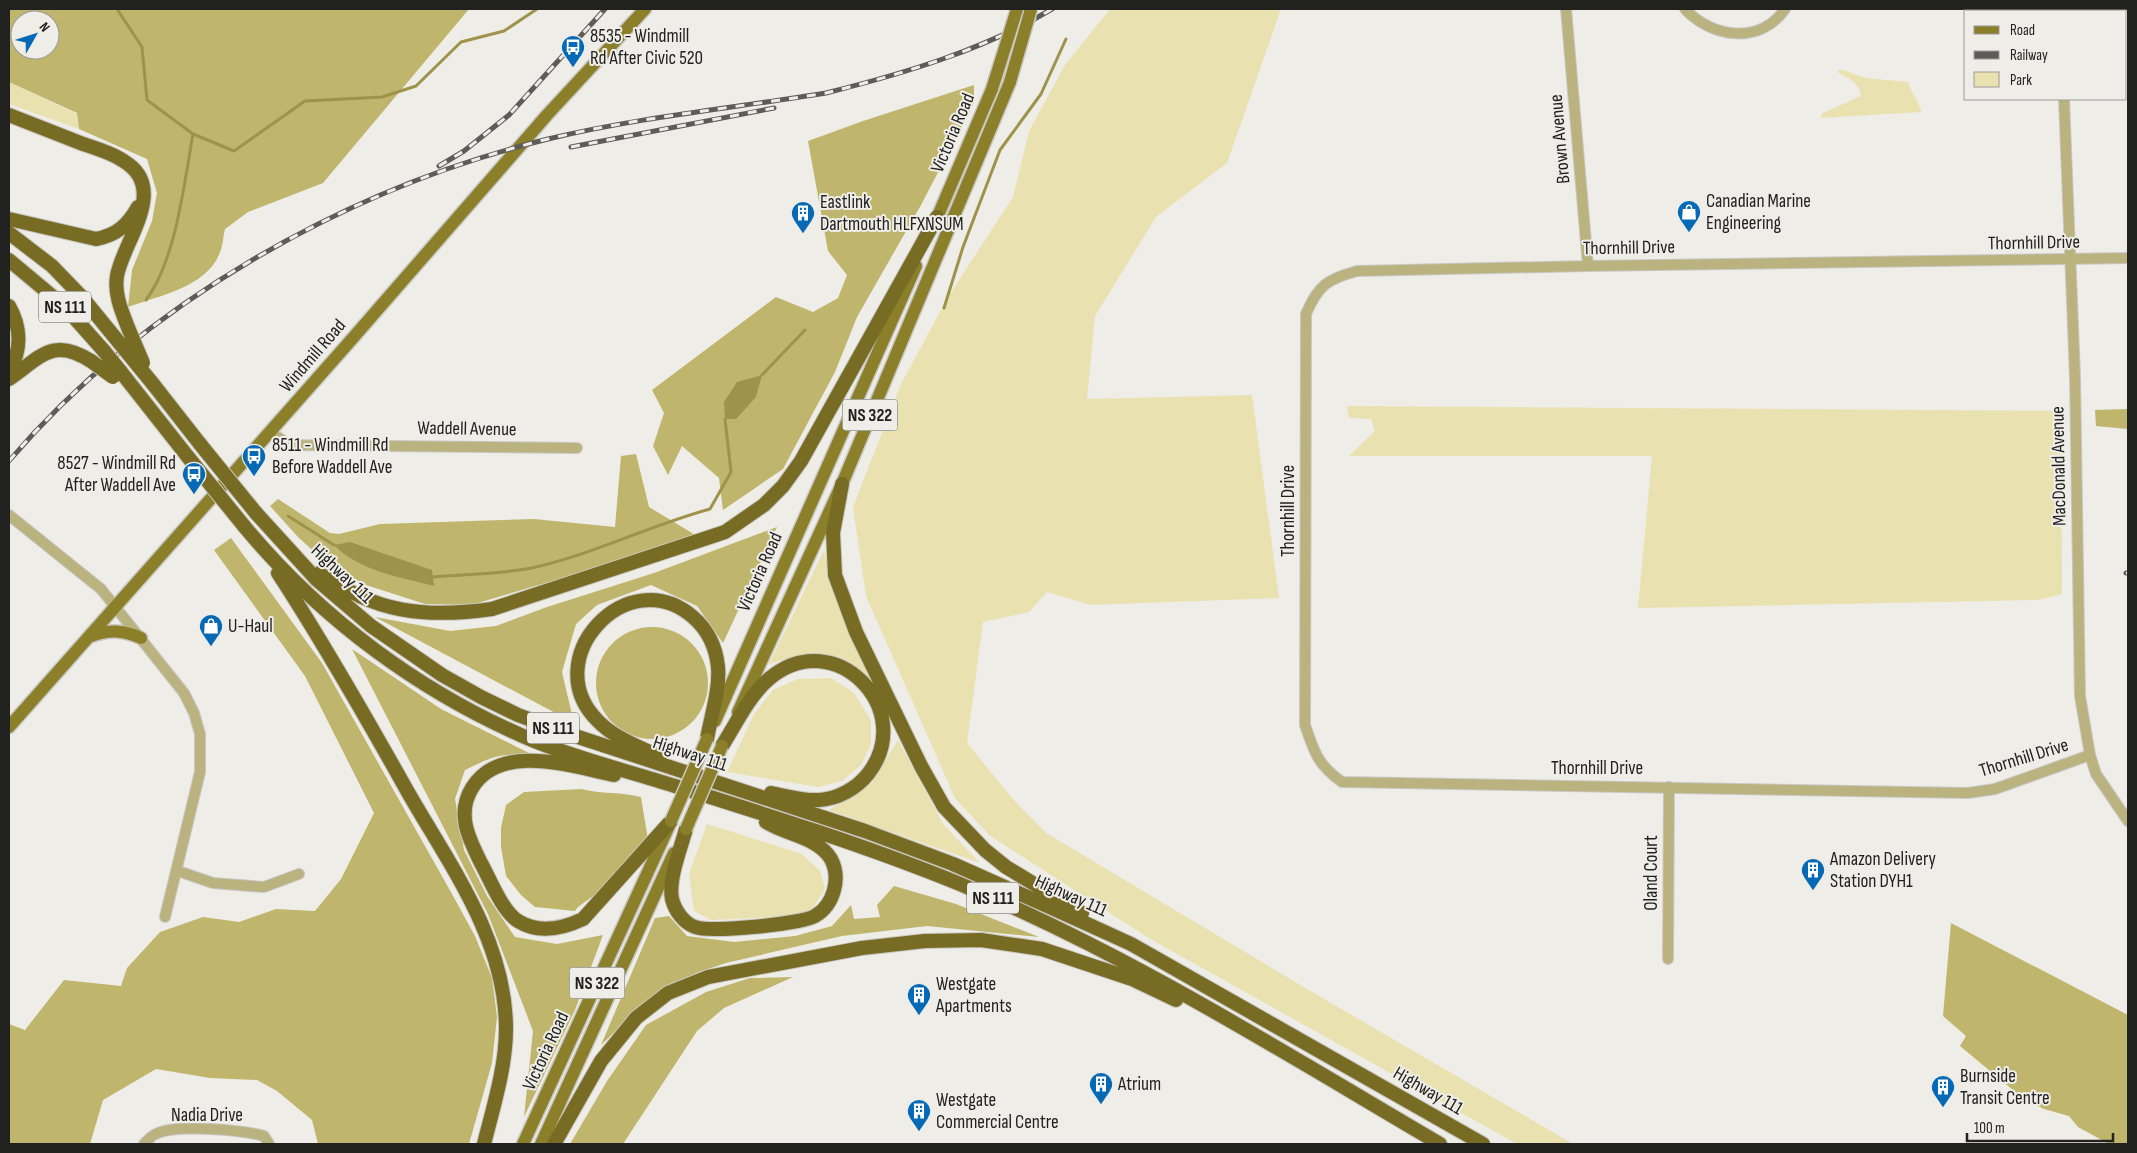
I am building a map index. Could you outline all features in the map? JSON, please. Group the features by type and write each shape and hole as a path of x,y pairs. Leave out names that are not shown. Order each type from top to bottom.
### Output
{"highway":[{"path":"9,115 103,151 128,163 139,178 144,198 135,233 124,255 117,276 118,302 153,384"},
{"path":"9,219 96,239 110,236 122,229 131,220 144,198"},
{"path":"276,537 335,583 361,597 393,608 420,613 455,614 492,609 724,532 764,505 783,486 801,461 937,216"},
{"name":"Highway 111","path":"9,234 52,266 81,296 256,513 317,580 371,626 442,675 518,715 572,735 865,831 953,864 1131,944 1483,1144"},
{"name":"Highway 111","path":"9,260 64,306 104,351 117,374 140,398 261,547 347,629 441,694 546,745 868,848 1000,901 1059,928 1231,1019 1440,1144"},
{"path":"9,306 17,324 19,346 9,371"},
{"path":"9,379 34,359 54,350 71,351 117,374"},
{"path":"842,484 833,533 835,575 856,632 944,807 985,850 1006,867 1131,944"},
{"path":"261,547 325,645 469,899 492,948 500,978 506,1030 497,1088 484,1144"},
{"path":"699,777 609,730 589,711 579,690 577,678 580,656 590,635 603,618 623,606 649,600 665,603 687,612 705,630 712,642 718,669 707,739"},
{"path":"722,746 762,684 785,668 812,660 834,663 856,674 872,693 882,716 883,730 879,756 864,779 849,791 818,800 730,787"},
{"path":"665,783 550,764 511,761 494,767 475,784 465,810 466,828 490,881 509,913 518,921 535,928 547,930 573,924 583,919 671,821"},
{"path":"686,828 672,890 674,906 687,923 709,930 757,926 807,919 815,916 827,905 834,892 835,874 830,859 813,843 771,826 742,807"},
{"path":"554,1144 601,1061 636,1018 668,993 708,977 778,963 899,943 981,940 1042,949 1132,979 1206,1015 1231,1019"}],"main road":[{"name":"Windmill Road","path":"9,727 547,115 645,9"},
{"name":"Victoria Road","path":"524,1144 671,821 937,216 992,89 1017,9"},
{"name":"Victoria Road","path":"541,1144 842,484 1010,82 1031,9"},
{"path":"87,638 99,633 115,631 141,638"}],"street":[{"name":"Brown Avenue","path":"1566,9 1588,266"},
{"path":"1685,9 1696,21 1720,31 1742,34 1770,23 1785,9"},
{"name":"MacDonald Avenue","path":"2064,100 2075,386 2080,696 2090,755 2096,774 2128,822"},
{"name":"Thornhill Drive","path":"2090,755 1995,788 1968,792 1342,782 1327,771 1314,755 1305,725 1306,314 1312,300 1333,277 1357,271 2128,258"},
{"name":"Waddell Avenue","path":"270,432 290,445 577,448"},
{"path":"9,515 101,588 184,693 194,713 200,734 200,772 178,872 165,917"},
{"name":"Oland Court","path":"1668,959 1669,787"},
{"path":"178,872 213,883 255,887 264,887 299,874"},
{"name":"Nadia Drive","path":"144,1144 155,1134 174,1130 246,1131 264,1136 269,1144"}],"green space":[{"path":"1110,9 1281,9 1227,163 1156,217 1095,316 1087,399 1252,395 1279,598 1090,605 1047,592 1029,612 983,622 967,743 1012,798 1046,833 1307,989 1573,1144 1517,1144 1147,937 989,835 955,798 866,596 853,507 901,384 948,297 1013,197 1029,131 1065,65"},
{"path":"1840,69 1865,78 1908,82 1921,112 1820,118 1823,113 1861,96 1856,84 1837,72"},
{"path":"9,82 77,114 79,129 9,104"},
{"path":"1347,406 2061,411 2062,594 2038,600 1638,608 1652,456 1349,456 1375,431 1371,419 1349,418"},
{"path":"824,550 843,615 870,676 840,657 803,654 769,664"},
{"path":"831,678 854,693 871,720 871,744 861,765 842,781 818,787 727,772 754,714 773,690 798,679"},
{"path":"898,740 943,824 980,863 829,810 872,783"},
{"path":"707,824 802,854 820,871 825,889 812,909 793,916 711,920 694,911 689,874"}],"shaded area":[{"path":"9,9 469,9 323,183 248,212 225,229 220,252 214,264 205,274 194,282 167,294 128,307 132,270 152,221 157,193 147,159 79,129 77,113 9,82"},
{"path":"974,85 974,103 921,205 857,317 835,372 783,469 723,510 719,478 682,446 668,475 653,446 664,413 652,390 776,297 813,312 838,298 847,275 828,251 808,141"},
{"path":"762,375 756,397 736,419 725,419 724,402 737,382"},
{"path":"2128,409 2128,429 2096,426 2095,410"},
{"path":"636,454 649,507 697,536 624,560 471,605 425,604 366,585 331,567 298,537 270,506 278,499 330,533 339,534 380,524 534,519 615,527 621,456"},
{"path":"777,527 723,643 697,606 651,585 597,605 576,624 562,672 574,723 375,617 450,631 496,626 547,607 654,573"},
{"path":"231,538 322,663 475,936 492,978 497,1017 492,1063 469,1144 318,1144 312,1120 277,1091 257,1080 210,1078 156,1069 103,1100 90,1144 9,1144 9,1024 25,1030 64,980 121,986 127,968 160,932 203,917 239,922 276,909 315,911 341,879 374,813 305,676 214,550"},
{"path":"350,542 432,570 434,586 368,567 344,554 334,545"},
{"path":"652,627 674,631 692,643 704,661 708,683 704,705 692,723 674,735 652,739 630,735 612,723 600,705 596,683 600,661 612,643 630,631"},
{"path":"352,649 441,709 537,757 500,756 465,770 455,799 464,850 487,896 515,937 557,944 603,935 575,1010 524,1117 533,1031 488,914"},
{"path":"581,789 641,797 648,840 605,887 580,905 575,911 535,907 521,895 506,876 501,847 501,828 506,805 524,792"},
{"path":"894,886 956,904 1039,937 927,926 842,936 726,963 696,973 649,999 601,1045 655,918 669,916 687,936 734,942 795,936 832,926 851,905 854,919 880,917 877,905"},
{"path":"1951,923 2128,1015 2128,1144 2109,1144 2078,1127 2069,1116 2044,1109 2025,1100 1960,1046 1966,1036 1943,1016"},
{"path":"793,977 724,1008 697,1031 623,1144 570,1144 607,1081 646,1025 706,992 750,978"}],"waterway":[{"path":"117,9 142,47 147,100 193,134 234,151 305,101 382,97 416,86 461,42 504,31 537,9"},
{"path":"944,308 963,247 1000,150 1041,94 1066,39"},
{"path":"146,300 165,264 172,243 193,134"},
{"path":"762,375 805,330"},
{"path":"433,577 536,567 580,554 710,509 731,472 725,419"},
{"path":"288,516 334,545"}],"railway":[{"path":"439,166 464,151 509,115 605,9"},
{"path":"9,461 63,404 122,351 186,303 254,259 325,221 398,188 473,160 582,131 826,93 855,86 971,49 1026,24 1052,9"},
{"path":"571,147 774,108"}],"place":[{"name":"8535 - Windmill Rd After Civic 520","path":"573,68"},
{"name":"Canadian Marine Engineering","path":"1689,233"},
{"name":"Eastlink Dartmouth HLFXNSUM","path":"803,234"},
{"name":"8511 - Windmill Rd Before Waddell Ave","path":"254,477"},
{"name":"8527 - Windmill Rd After Waddell Ave","path":"194,495"},
{"name":"U-Haul","path":"211,647"},
{"name":"Amazon Delivery Station DYH1","path":"1813,891"},
{"name":"Westgate Apartments","path":"919,1016"},
{"name":"Atrium","path":"1101,1105"},
{"name":"Burnside Transit Centre","path":"1943,1108"},
{"name":"Westgate Commercial Centre","path":"919,1132"}]}
